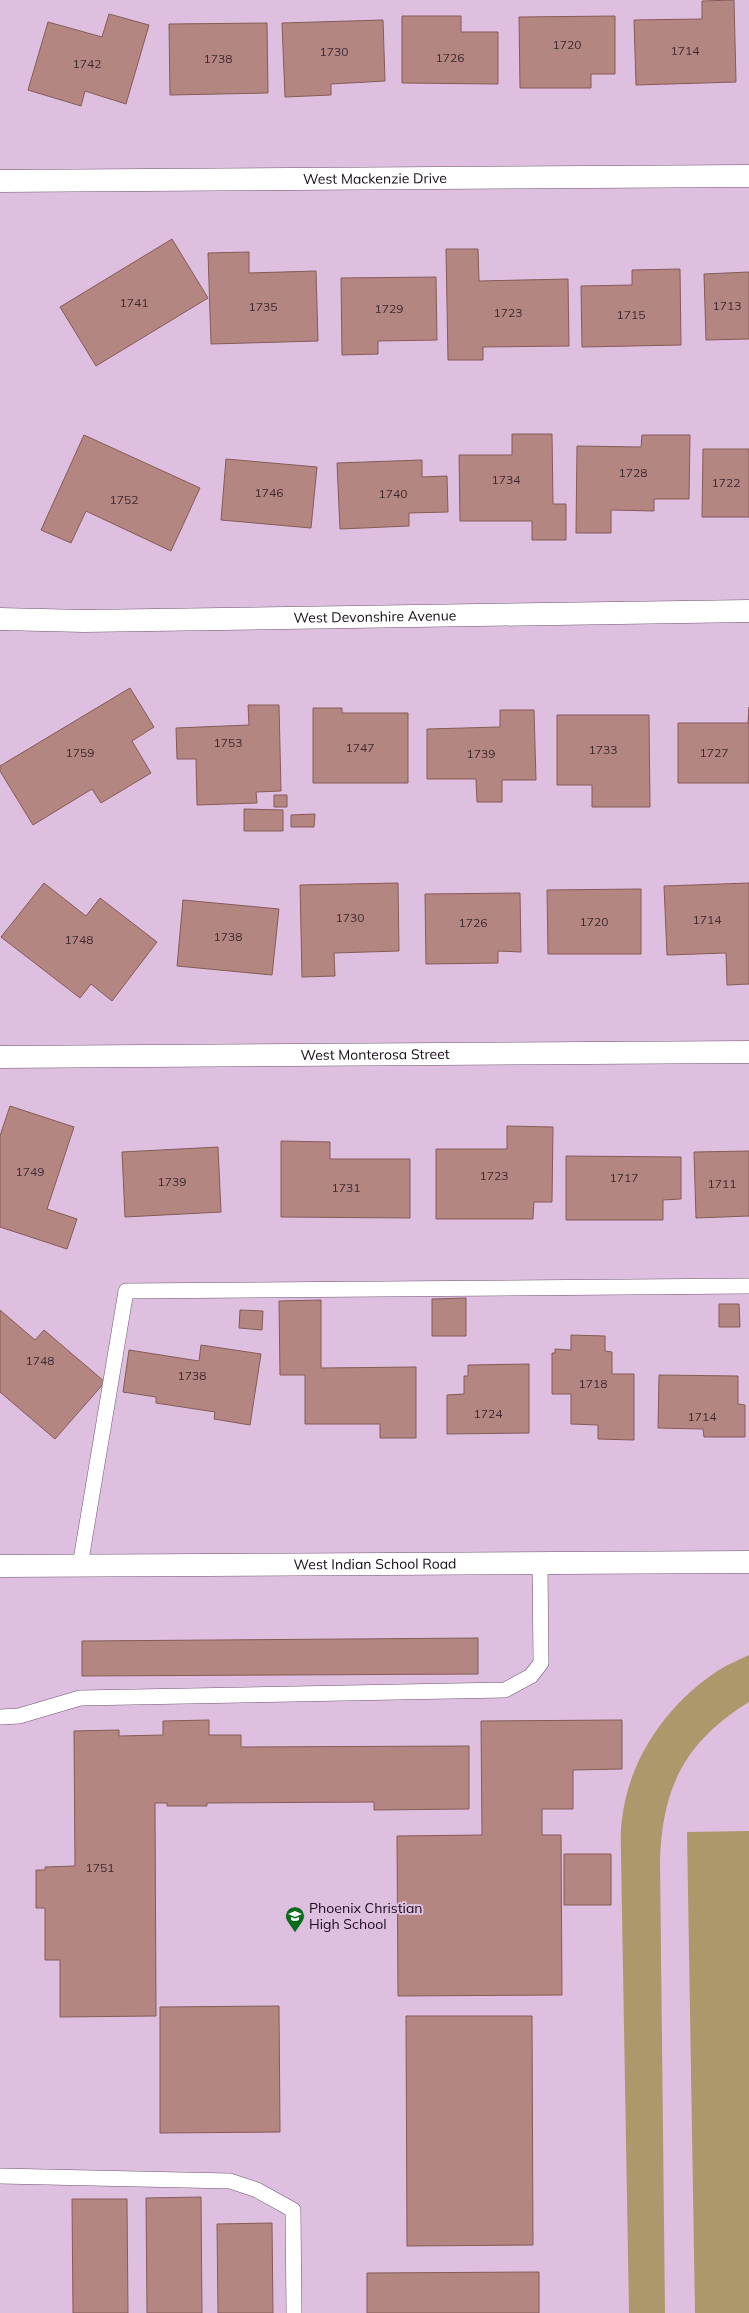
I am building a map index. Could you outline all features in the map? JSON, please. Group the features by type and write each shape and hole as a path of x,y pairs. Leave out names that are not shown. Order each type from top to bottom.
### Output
{"street":[{"name":"West Mackenzie Drive","path":"0,181 749,176"},
{"name":"West Devonshire Avenue","path":"0,619 84,621 749,611"},
{"name":"West Monterosa Street","path":"0,1057 749,1052"},
{"name":"West Indian School Road","path":"0,1566 749,1562"}],"lane":[{"path":"80,1566 126,1291 749,1286"},
{"path":"0,1717 19,1716 80,1698 505,1690 531,1676 541,1663 540,1563"},
{"path":"0,2176 230,2181 257,2190 292,2210 294,2313"}],"shaded area":[{"path":"749,1655 749,1702 727,1717 694,1749 682,1767 673,1787 666,1809 660,1859 665,2313 629,2313 621,1838 621,1824 626,1796 642,1754 654,1734 668,1716 700,1683 722,1668"},
{"path":"749,1831 749,2313 695,2313 687,1832"}],"building":[{"path":"734,0 736,82 636,85 634,20 702,19 702,1"},
{"path":"109,14 149,25 126,104 85,91 81,106 28,90 48,22 102,37"},
{"path":"402,16 461,16 461,32 498,32 498,84 402,83"},
{"path":"615,16 615,74 591,74 591,88 520,88 519,17"},
{"path":"383,20 385,81 331,84 331,95 285,97 282,23"},
{"path":"267,23 268,93 170,95 169,24"},
{"path":"172,239 208,298 96,366 60,307"},
{"path":"446,249 478,249 479,281 568,279 569,346 483,347 483,360 448,360"},
{"path":"249,252 249,273 316,271 318,341 211,344 208,253"},
{"path":"680,269 681,345 582,347 581,286 632,285 632,270"},
{"path":"749,272 749,339 706,340 704,274"},
{"path":"436,277 437,340 378,341 378,354 342,355 341,278"},
{"path":"512,434 552,434 553,504 566,504 566,540 532,540 532,521 460,521 459,455 512,455"},
{"path":"84,435 200,488 171,551 86,511 71,543 41,530"},
{"path":"642,435 690,435 689,499 654,499 654,511 611,510 611,533 576,533 577,446 641,447"},
{"path":"703,449 749,449 749,517 702,517"},
{"path":"226,459 317,467 311,528 221,520"},
{"path":"422,460 422,477 447,476 448,512 409,513 409,526 340,529 337,463"},
{"path":"130,688 154,727 132,741 151,773 101,803 92,789 33,825 0,771 0,766"},
{"path":"248,705 279,705 281,791 256,792 257,803 197,805 196,759 177,759 176,728 249,725"},
{"path":"749,707 749,783 678,783 678,723 748,723"},
{"path":"313,708 342,708 342,713 408,713 408,783 313,783"},
{"path":"500,710 534,710 536,780 502,780 502,802 477,802 476,779 427,779 427,729 500,727"},
{"path":"557,715 649,715 650,807 592,807 592,785 557,785"},
{"path":"274,795 287,795 287,807 274,807"},
{"path":"244,809 283,810 283,831 244,831"},
{"path":"315,814 314,827 291,827 291,815"},
{"path":"44,883 86,916 100,898 157,942 112,1001 91,984 80,998 1,937"},
{"path":"398,883 399,951 334,953 335,976 302,977 300,885"},
{"path":"749,883 749,984 727,985 726,953 667,955 664,886"},
{"path":"641,889 641,954 548,954 547,890"},
{"path":"520,893 521,952 498,951 498,963 426,964 425,894"},
{"path":"183,900 279,909 272,975 177,966"},
{"path":"10,1106 74,1127 47,1209 77,1219 67,1249 0,1227 0,1136"},
{"path":"507,1126 553,1127 552,1202 534,1202 533,1219 436,1219 436,1149 507,1149"},
{"path":"281,1141 330,1142 330,1159 410,1159 410,1218 281,1217"},
{"path":"218,1147 221,1212 125,1217 122,1152"},
{"path":"749,1151 749,1216 696,1218 694,1152"},
{"path":"566,1156 681,1157 681,1199 663,1200 663,1220 566,1220"},
{"path":"466,1298 466,1336 432,1336 432,1299"},
{"path":"321,1300 321,1368 416,1367 416,1438 380,1438 380,1424 305,1424 305,1375 280,1375 279,1301"},
{"path":"719,1304 739,1304 740,1327 719,1327"},
{"path":"0,1310 35,1340 44,1330 105,1382 55,1439 0,1392"},
{"path":"240,1310 263,1311 262,1330 239,1328"},
{"path":"571,1335 605,1336 605,1351 612,1352 612,1374 634,1374 634,1440 598,1439 598,1425 571,1424 571,1394 552,1394 552,1353 555,1353 555,1349 571,1350"},
{"path":"201,1345 261,1354 250,1425 214,1419 215,1412 156,1403 156,1397 123,1392 129,1350 199,1361"},
{"path":"529,1364 529,1433 447,1434 447,1395 464,1394 464,1376 468,1376 468,1365"},
{"path":"659,1375 738,1376 738,1404 745,1405 745,1437 704,1437 703,1429 658,1428"},
{"path":"478,1638 478,1674 82,1676 82,1641"},
{"path":"209,1720 209,1735 241,1735 241,1747 469,1746 469,1809 374,1810 374,1802 207,1803 207,1806 167,1806 167,1803 155,1803 156,2016 60,2017 60,1960 45,1960 45,1908 36,1908 36,1870 45,1870 45,1867 75,1866 74,1731 119,1730 119,1736 163,1735 163,1721"},
{"path":"622,1720 622,1769 573,1770 573,1809 542,1809 542,1835 561,1835 562,1995 398,1996 397,1836 482,1835 481,1721"},
{"path":"564,1854 611,1854 611,1905 564,1905"},
{"path":"279,2006 280,2132 160,2133 160,2007"},
{"path":"406,2016 532,2016 533,2245 407,2246"},
{"path":"201,2197 202,2313 147,2313 146,2198"},
{"path":"72,2199 127,2199 128,2313 73,2313"},
{"path":"272,2223 273,2313 218,2313 217,2224"},
{"path":"539,2272 539,2313 367,2313 367,2273"}],"place":[{"name":"Phoenix Christian High School","path":"295,1933"}]}
